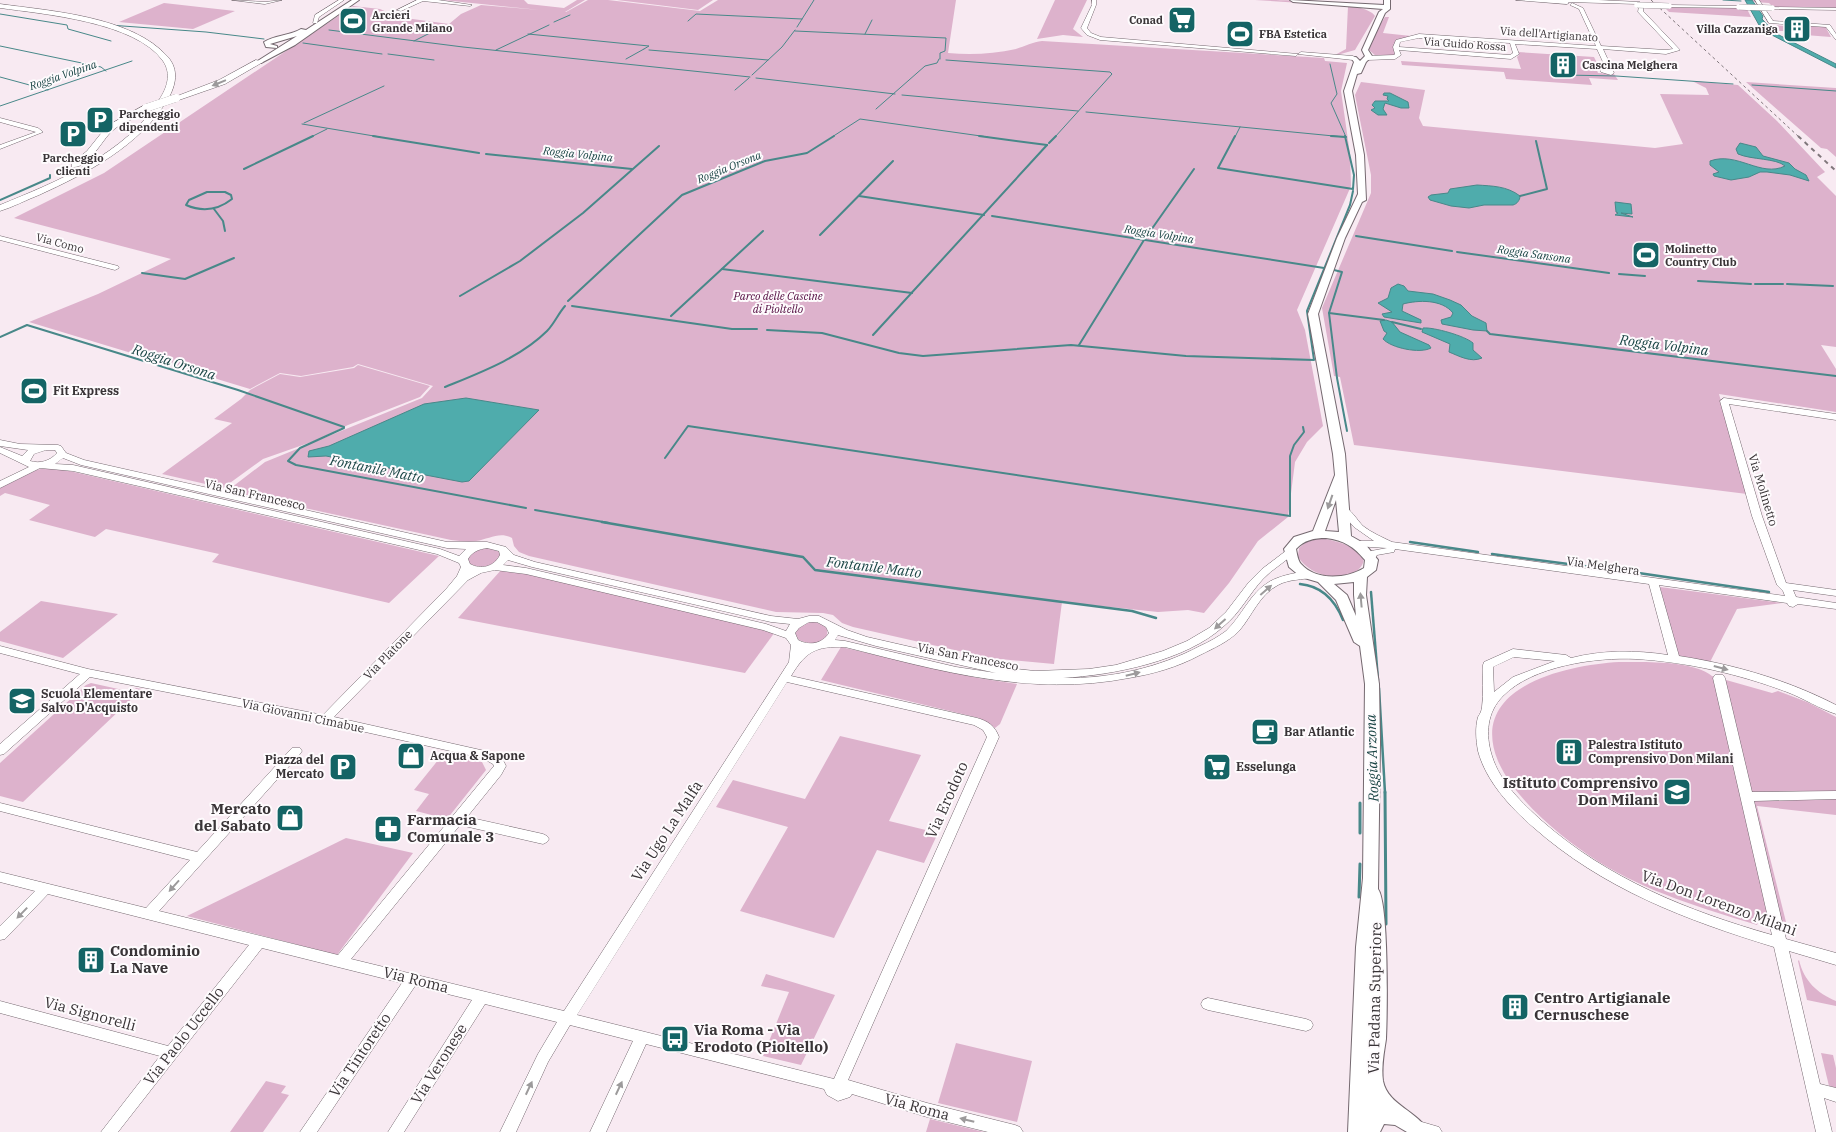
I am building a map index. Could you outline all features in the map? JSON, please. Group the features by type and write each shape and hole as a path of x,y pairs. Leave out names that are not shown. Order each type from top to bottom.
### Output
{"highway":[{"path":"0,7 72,20 117,33 138,44 154,56 162,68 164,78 162,90 150,110 116,142 64,173 0,202"},
{"path":"0,7 78,19 128,34 163,56 170,66 172,78 169,90 160,107 128,139 79,171 0,208"},
{"path":"0,202 75,165 90,153 110,128 146,108 222,82 259,62"}],"main road":[{"path":"270,55 274,47 268,46 266,43 283,38 298,37 349,0"},
{"path":"331,17 356,0"},
{"path":"316,24 363,0"},
{"path":"1294,0 1344,3 1371,7 1385,6 1365,50 1367,56"},
{"path":"1371,7 1382,0"},
{"path":"1353,54 1376,18 1375,12 1371,7"},
{"path":"259,62 296,43 298,37"},
{"path":"1353,54 1367,56"},
{"path":"1345,538 1341,470 1313,314 1331,264 1350,232 1361,208 1360,155 1349,95 1349,83 1357,62 1353,54"},
{"path":"1349,95 1363,61 1367,56"},
{"path":"1318,534 1341,470"},
{"path":"1316,577 1341,582 1361,577 1369,569 1370,558 1357,544 1345,538 1318,534 1298,540 1292,545 1290,552 1295,565 1316,577 1342,598 1368,659"},
{"path":"1361,577 1360,595 1372,694 1371,878"},
{"name":"Via Padana Superiore","path":"1367,1129 1360,1041 1366,913 1371,878"},
{"name":"Via Padana Superiore","path":"1371,878 1378,938 1377,1033 1373,1058 1374,1081 1379,1095 1411,1125"},
{"path":"1367,1129 1383,1116 1411,1125"}],"street":[{"path":"234,0 265,4 280,0"},
{"path":"316,24 317,16 342,0"},
{"path":"399,10 423,0 470,4"},
{"path":"1090,0 1090,5 1078,26 1081,33 1100,40 1319,56 1353,54"},
{"path":"1094,0 1094,5 1084,24 1085,30 1100,38 1133,42"},
{"path":"1518,0 1533,0"},
{"path":"1527,0 1624,1"},
{"path":"1757,0 1772,23 1828,26 1836,38"},
{"path":"1559,1 1638,7"},
{"path":"1559,1 1572,4 1638,7 1836,9"},
{"name":"Via dell'Artigianato","path":"1367,56 1381,58 1397,56 1397,42 1419,36 1598,48 1676,51 1638,7 1642,6 1624,1"},
{"path":"1572,4 1581,8 1606,63"},
{"name":"Via Guido Rossa","path":"1398,48 1512,57 1516,54 1512,42"},
{"path":"0,120 40,131 37,134 0,147"},
{"name":"Via Como","path":"0,238 115,268"},
{"name":"Via Molinetto","path":"1789,593 1728,401 1836,417"},
{"path":"0,443 20,447 43,448"},
{"path":"9,480 25,461 28,454 43,448"},
{"name":"Via San Francesco","path":"43,448 58,448 62,450 62,454 81,462 447,545 495,546 503,549 505,553"},
{"path":"0,450 25,461"},
{"path":"0,485 39,465 54,461 62,454"},
{"name":"Via San Francesco","path":"25,461 39,465 68,467 102,474 440,552 480,570"},
{"name":"Via Melghera","path":"1344,509 1350,520 1358,527 1385,543 1398,547"},
{"name":"Via Melghera","path":"1357,544 1398,547 1653,583"},
{"name":"Via Platone","path":"325,720 462,578 467,553 479,546"},
{"name":"Via Melghera","path":"1370,558 1374,553 1398,550 1653,583 1789,593 1836,608"},
{"name":"Via San Francesco","path":"833,628 860,639 1009,672 1072,673 1111,669 1173,653 1216,629 1263,572 1290,552"},
{"path":"480,570 493,567 504,560 505,553"},
{"path":"505,553 510,557 532,564 771,619 799,622"},
{"path":"493,567 526,571 772,628 793,640 814,647 827,643 833,636 833,628 828,622 819,619 809,619 793,626 793,640"},
{"name":"Via Platone","path":"451,590 464,578 480,570"},
{"name":"Via San Francesco","path":"827,643 849,645 999,679 1048,682 1109,679 1150,670 1178,661 1200,651 1233,631 1267,587 1291,578 1316,577"},
{"path":"1653,583 1674,658"},
{"path":"1789,593 1836,593"},
{"name":"Via Ugo La Malfa","path":"793,640 797,652 794,662"},
{"name":"Via Ugo La Malfa","path":"508,1132 543,1058 566,1018 794,662 803,653 814,647"},
{"name":"Via Giovanni Cimabue","path":"0,649 88,673 325,720 492,758 498,761 500,766 493,778 458,820"},
{"name":"Via Don Lorenzo Milani","path":"1488,707 1488,665 1513,653 1572,660"},
{"name":"Via Don Lorenzo Milani","path":"1836,710 1804,694 1774,683 1712,666 1674,658 1621,655 1572,660 1550,665 1515,680 1499,692 1488,707 1482,724 1482,739 1491,770 1510,797 1557,842 1600,872 1642,894 1678,909 1781,944 1836,959"},
{"path":"0,751 88,673"},
{"name":"Via Erodoto","path":"784,678 977,722 987,727 992,734 840,1083"},
{"path":"1719,678 1825,1129"},
{"path":"149,914 296,751"},
{"path":"1746,796 1836,795"},
{"path":"0,806 200,858"},
{"path":"341,961 458,820 542,840"},
{"name":"Via Roma","path":"0,877 45,890 260,940 642,1037 840,1083 927,1110 1015,1132"},
{"path":"0,936 45,890"},
{"name":"Via Paolo Uccello","path":"109,1132 260,940"},
{"name":"Via Tintoretto","path":"308,1132 412,979"},
{"name":"Via Veronese","path":"396,1132 482,996"},
{"path":"1208,1004 1306,1025"},
{"name":"Via Signorelli","path":"0,1007 171,1053"},
{"path":"598,1132 642,1037"},
{"path":"1815,1089 1836,1094"},
{"path":"1411,1125 1434,1132"}],"green space":[{"name":"Parco delle Cascine di Pioltello","path":"443,0 524,0 528,4 564,8 577,0 585,0 566,12 588,0 608,0 700,11 718,0 956,0 948,53 974,54 999,52 1042,41 1324,58 1325,61 1347,63 1341,91 1350,154 1351,186 1297,310 1305,330 1323,426 1307,442 1295,462 1288,517 1258,541 1229,583 1204,613 1188,610 1158,612 1062,602 1054,664 990,658 853,627 842,623 833,615 776,612 529,556 519,552 514,546 512,538 508,536 499,535 473,541 451,540 227,491 265,462 422,398 433,386 358,364 353,367 301,376 280,373 250,389 29,322 98,294 171,259 14,218 104,173 353,6 380,9 398,17 449,24 461,14 481,5 540,10"},
{"path":"617,0 713,0 698,10"},
{"path":"1055,0 1087,0 1073,29 1083,37 1063,35 1037,39"},
{"path":"1255,0 1338,4 1355,7 1368,11 1375,16 1355,50 1335,55 1346,49 1348,6"},
{"path":"1752,0 1836,0 1836,8 1773,7 1769,3 1754,2"},
{"path":"164,3 235,11 193,29 119,22"},
{"path":"1664,7 1743,8 1747,9 1751,17 1669,12"},
{"path":"1385,17 1389,17 1383,33 1411,36 1395,41 1395,56 1376,56 1369,50 1373,37"},
{"path":"1786,23 1825,26 1831,37 1805,35 1800,27 1793,27 1795,31 1774,31 1770,25 1787,26"},
{"path":"1518,52 1594,57 1598,73 1614,74 1618,80 1589,78 1592,85 1506,79 1504,72 1402,65 1401,61 1521,69 1517,57 1519,55"},
{"name":"Molinetto Country Club","path":"1692,81 1738,85 1777,121 1825,172 1817,177 1836,196 1836,347 1821,345 1836,369 1836,412 1719,394 1747,494 1354,445 1340,377 1334,376 1322,308 1371,193 1371,175 1355,95 1361,82 1425,90 1419,118 1423,126 1655,148 1683,144 1660,94 1709,95 1706,88"},
{"path":"1746,82 1836,88 1836,157 1827,149 1821,148"},
{"path":"358,365 430,386 420,397 348,425 317,440 263,459 223,488 162,474 232,423 214,419 250,390 280,374 300,377 354,368"},
{"path":"46,468 65,470 439,556 389,603 212,562 219,554 106,529 95,537 29,520 50,505 5,493 0,496 0,487 36,470"},
{"path":"1319,538 1342,543 1358,551 1363,556 1363,562 1359,569 1352,574 1335,577 1317,573 1309,568 1298,556 1299,548 1307,541"},
{"path":"489,548 500,552 501,555 495,563 483,567 469,564 467,558 471,553 479,549"},
{"path":"502,569 775,632 745,673 458,618"},
{"path":"1660,587 1782,603 1737,609 1709,664 1678,658"},
{"path":"41,601 118,614 63,658 0,641 0,632"},
{"path":"813,622 822,624 827,629 825,638 817,643 807,643 798,639 795,633 798,628"},
{"path":"841,647 978,678 1017,684 1000,724 995,728 979,718 821,680"},
{"name":"Istituto Comprensivo Don Milani","path":"1619,662 1667,663 1693,667 1712,676 1772,693 1778,691 1807,702 1836,717 1836,815 1757,806 1786,922 1760,916 1757,925 1656,891 1617,873 1585,853 1541,818 1506,776 1498,761 1492,735 1497,714 1509,698 1527,684 1550,675 1574,668"},
{"path":"91,683 132,692 136,688 142,689 23,802 0,796 0,763 86,685"},
{"path":"840,736 921,755 889,821 938,833 924,863 877,850 834,938 740,911 788,827 716,807 733,780 805,799"},
{"path":"443,754 482,762 486,770 447,819 416,811 429,794 414,790"},
{"path":"346,838 413,853 337,955 187,916"},
{"path":"1799,960 1804,974 1812,985 1836,1001 1836,1006 1807,1000"},
{"path":"766,974 835,995 801,1065 763,1056 789,992 761,986"},
{"path":"956,1043 1032,1061 1017,1122 938,1103"},
{"path":"1821,1053 1833,1055 1836,1068 1836,1088 1829,1086"},
{"path":"266,1081 286,1086 281,1093 289,1095 263,1132 230,1132"},
{"path":"930,1119 984,1132 926,1132"}],"water":[{"path":"1745,0 1752,0 1763,16 1762,19 1775,33 1836,64 1836,68 1768,33 1759,25"},
{"path":"1384,93 1390,93 1408,102 1409,108 1401,108 1385,103 1383,109 1387,115 1378,115 1371,110 1375,108 1372,105 1375,101 1389,101 1387,99 1388,96 1383,95"},
{"path":"1740,143 1756,147 1763,156 1789,163 1806,175 1809,181 1790,175 1767,172 1760,172 1749,177 1731,180 1714,176 1713,174 1719,172 1710,165 1710,161 1720,159 1730,159 1767,169 1785,166 1781,163 1738,154 1736,149"},
{"path":"1477,185 1505,188 1520,196 1517,203 1513,205 1484,205 1469,208 1451,206 1430,200 1428,197 1448,193 1450,189"},
{"path":"1615,202 1631,204 1632,214 1621,213 1633,217 1615,215 1618,213 1616,212"},
{"path":"1398,284 1404,286 1408,291 1433,294 1461,305 1472,316 1486,323 1487,331 1442,324 1441,320 1451,317 1453,313 1443,305 1430,302 1403,304 1402,311 1421,320 1421,323 1384,317 1382,314 1392,312 1378,303 1388,298 1391,288"},
{"path":"1380,321 1392,322 1400,332 1429,345 1431,348 1413,350 1387,342 1383,339 1387,333 1384,331"},
{"path":"1423,328 1442,330 1469,340 1473,343 1473,350 1482,358 1474,360 1449,352 1450,344 1422,332"},
{"path":"466,398 539,410 469,481 462,482 326,456 308,457 309,451 329,446 424,404"}],"waterway":[{"path":"797,27 814,0"},
{"path":"1723,0 1741,1"},
{"path":"0,14 67,25 68,29 111,41"},
{"path":"688,21 696,14 802,19"},
{"path":"554,22 570,15"},
{"path":"865,34 872,20"},
{"path":"109,25 206,32 264,39"},
{"path":"530,34 549,25"},
{"path":"414,41 444,26"},
{"path":"329,30 414,41"},
{"path":"752,75 782,47 795,30"},
{"path":"795,31 946,38 945,51 940,53 940,59"},
{"path":"496,50 530,34"},
{"path":"530,34 649,46 626,59"},
{"path":"414,41 750,77"},
{"path":"303,43 382,54"},
{"path":"0,46 101,67 105,70"},
{"path":"649,50 768,60"},
{"path":"388,54 434,60"},
{"path":"893,94 925,66 937,63 939,59"},
{"path":"946,60 1110,72 1112,74 1055,137"},
{"name":"Roggia Volpina","path":"105,70 132,61"},
{"path":"1330,64 1337,94 1331,103 1345,137"},
{"name":"Roggia Volpina","path":"47,90 105,70"},
{"path":"1565,75 1616,76 1733,84"},
{"path":"0,77 47,90"},
{"path":"735,90 749,78"},
{"path":"756,78 893,94"},
{"path":"1752,85 1836,91"},
{"path":"304,123 384,86"},
{"name":"Roggia Volpina","path":"0,106 47,90"},
{"path":"876,109 893,94"},
{"path":"902,95 1078,111"},
{"path":"1086,112 1340,137"},
{"name":"Roggia Orsona","path":"832,137 860,119 988,137"},
{"name":"Roggia Volpina","path":"302,124 380,137"},
{"path":"1235,137 1240,127"},
{"path":"313,136 327,129"},
{"path":"244,169 313,136"},
{"name":"Roggia Volpina","path":"373,136 479,153"},
{"name":"Roggia Orsona","path":"568,301 682,195 765,161 807,153 834,136"},
{"name":"Roggia Volpina","path":"979,136 1047,145 983,215"},
{"path":"1235,136 1218,168 1353,189 1354,175 1345,137"},
{"path":"1331,136 1340,137"},
{"path":"1049,143 1055,137"},
{"path":"1340,137 1345,137"},
{"path":"1340,137 1344,137"},
{"path":"1520,196 1547,189 1536,141"},
{"path":"460,296 520,261 583,213 659,146"},
{"name":"Roggia Volpina","path":"486,154 632,169"},
{"path":"820,235 893,161"},
{"path":"1144,240 1194,169"},
{"path":"0,200 50,178 50,175"},
{"path":"767,330 822,333 899,353 923,356 1071,345 1186,356 1314,360 1307,311 1350,205 1353,191"},
{"path":"207,192 225,192 231,195 232,199 221,206 210,209 198,209 186,205 189,200 207,192"},
{"path":"859,196 983,215"},
{"path":"214,209 223,221 225,231"},
{"path":"912,293 983,215"},
{"name":"Roggia Volpina","path":"992,216 1144,240"},
{"path":"671,316 763,231"},
{"name":"Roggia Sansona","path":"1356,236 1452,251"},
{"path":"1079,345 1144,240"},
{"name":"Roggia Volpina","path":"1144,240 1324,268"},
{"name":"Roggia Sansona","path":"1457,252 1609,273"},
{"path":"142,273 185,279 234,258"},
{"path":"722,269 912,293"},
{"name":"Roggia Volpina","path":"1329,313 1342,272 1334,270"},
{"name":"Roggia Sansona","path":"1619,274 1645,276"},
{"name":"Roggia Sansona","path":"1698,281 1751,284"},
{"name":"Roggia Sansona","path":"1755,284 1783,284"},
{"name":"Roggia Sansona","path":"1787,284 1833,286"},
{"path":"873,335 912,293"},
{"name":"Roggia Orsona","path":"445,387 499,364 536,341 552,325 565,306"},
{"path":"572,306 732,329 757,329"},
{"name":"Roggia Volpina","path":"1329,313 1384,320"},
{"name":"Roggia Arzona","path":"1329,313 1337,378 1347,431"},
{"name":"Roggia Volpina","path":"1392,322 1421,329"},
{"name":"Roggia Orsona","path":"0,337 27,325 238,390 344,427"},
{"name":"Roggia Volpina","path":"1487,331 1490,334 1836,376"},
{"path":"665,458 688,426 1290,516 1290,456 1294,445 1304,432 1303,427"},
{"name":"Fontanile Matto","path":"344,428 300,448 288,461 296,465 526,508"},
{"name":"Fontanile Matto","path":"535,510 609,523"},
{"name":"Fontanile Matto","path":"602,522 803,557 815,570 1132,611 1156,618"},
{"name":"Roggia Arzona","path":"1410,542 1478,552"},
{"name":"Roggia Arzona","path":"1492,554 1607,569"},
{"name":"Roggia Arzona","path":"1618,570 1769,592"},
{"path":"1300,584 1308,585 1327,595 1336,606 1343,620"},
{"name":"Roggia Arzona","path":"1371,592 1378,680"},
{"name":"Roggia Arzona","path":"1379,688 1385,793"},
{"name":"Roggia Arzona","path":"1385,792 1386,924"},
{"path":"1360,803 1360,833"},
{"path":"1359,897 1360,864"}],"railway":[{"path":"1651,0 1799,137"},
{"path":"1798,136 1836,171"}],"place":[{"name":"Conad","path":"1182,20"},
{"name":"Arcieri Grande Milano","path":"353,21"},
{"name":"Villa Cazzaniga","path":"1797,29"},
{"name":"FBA Estetica","path":"1240,34"},
{"name":"Cascina Melghera","path":"1563,65"},
{"name":"Parcheggio dipendenti","path":"100,120"},
{"name":"Parcheggio clienti","path":"73,134"},
{"name":"Molinetto Country Club","path":"1646,255"},
{"name":"Fit Express","path":"34,391"},
{"name":"Scuola Elementare Salvo D'Acquisto","path":"22,701"},
{"name":"Bar Atlantic","path":"1265,732"},
{"name":"Palestra Istituto Comprensivo Don Milani","path":"1569,752"},
{"name":"Acqua & Sapone","path":"411,756"},
{"name":"Piazza del Mercato","path":"343,767"},
{"name":"Esselunga","path":"1217,767"},
{"name":"Istituto Comprensivo Don Milani","path":"1677,792"},
{"name":"Mercato del Sabato","path":"290,818"},
{"name":"Farmacia Comunale 3","path":"388,829"},
{"name":"Condominio La Nave","path":"91,960"},
{"name":"Centro Artigianale Cernuschese","path":"1515,1007"},
{"name":"Via Roma - Via Erodoto (Pioltello)","path":"675,1039"}]}
